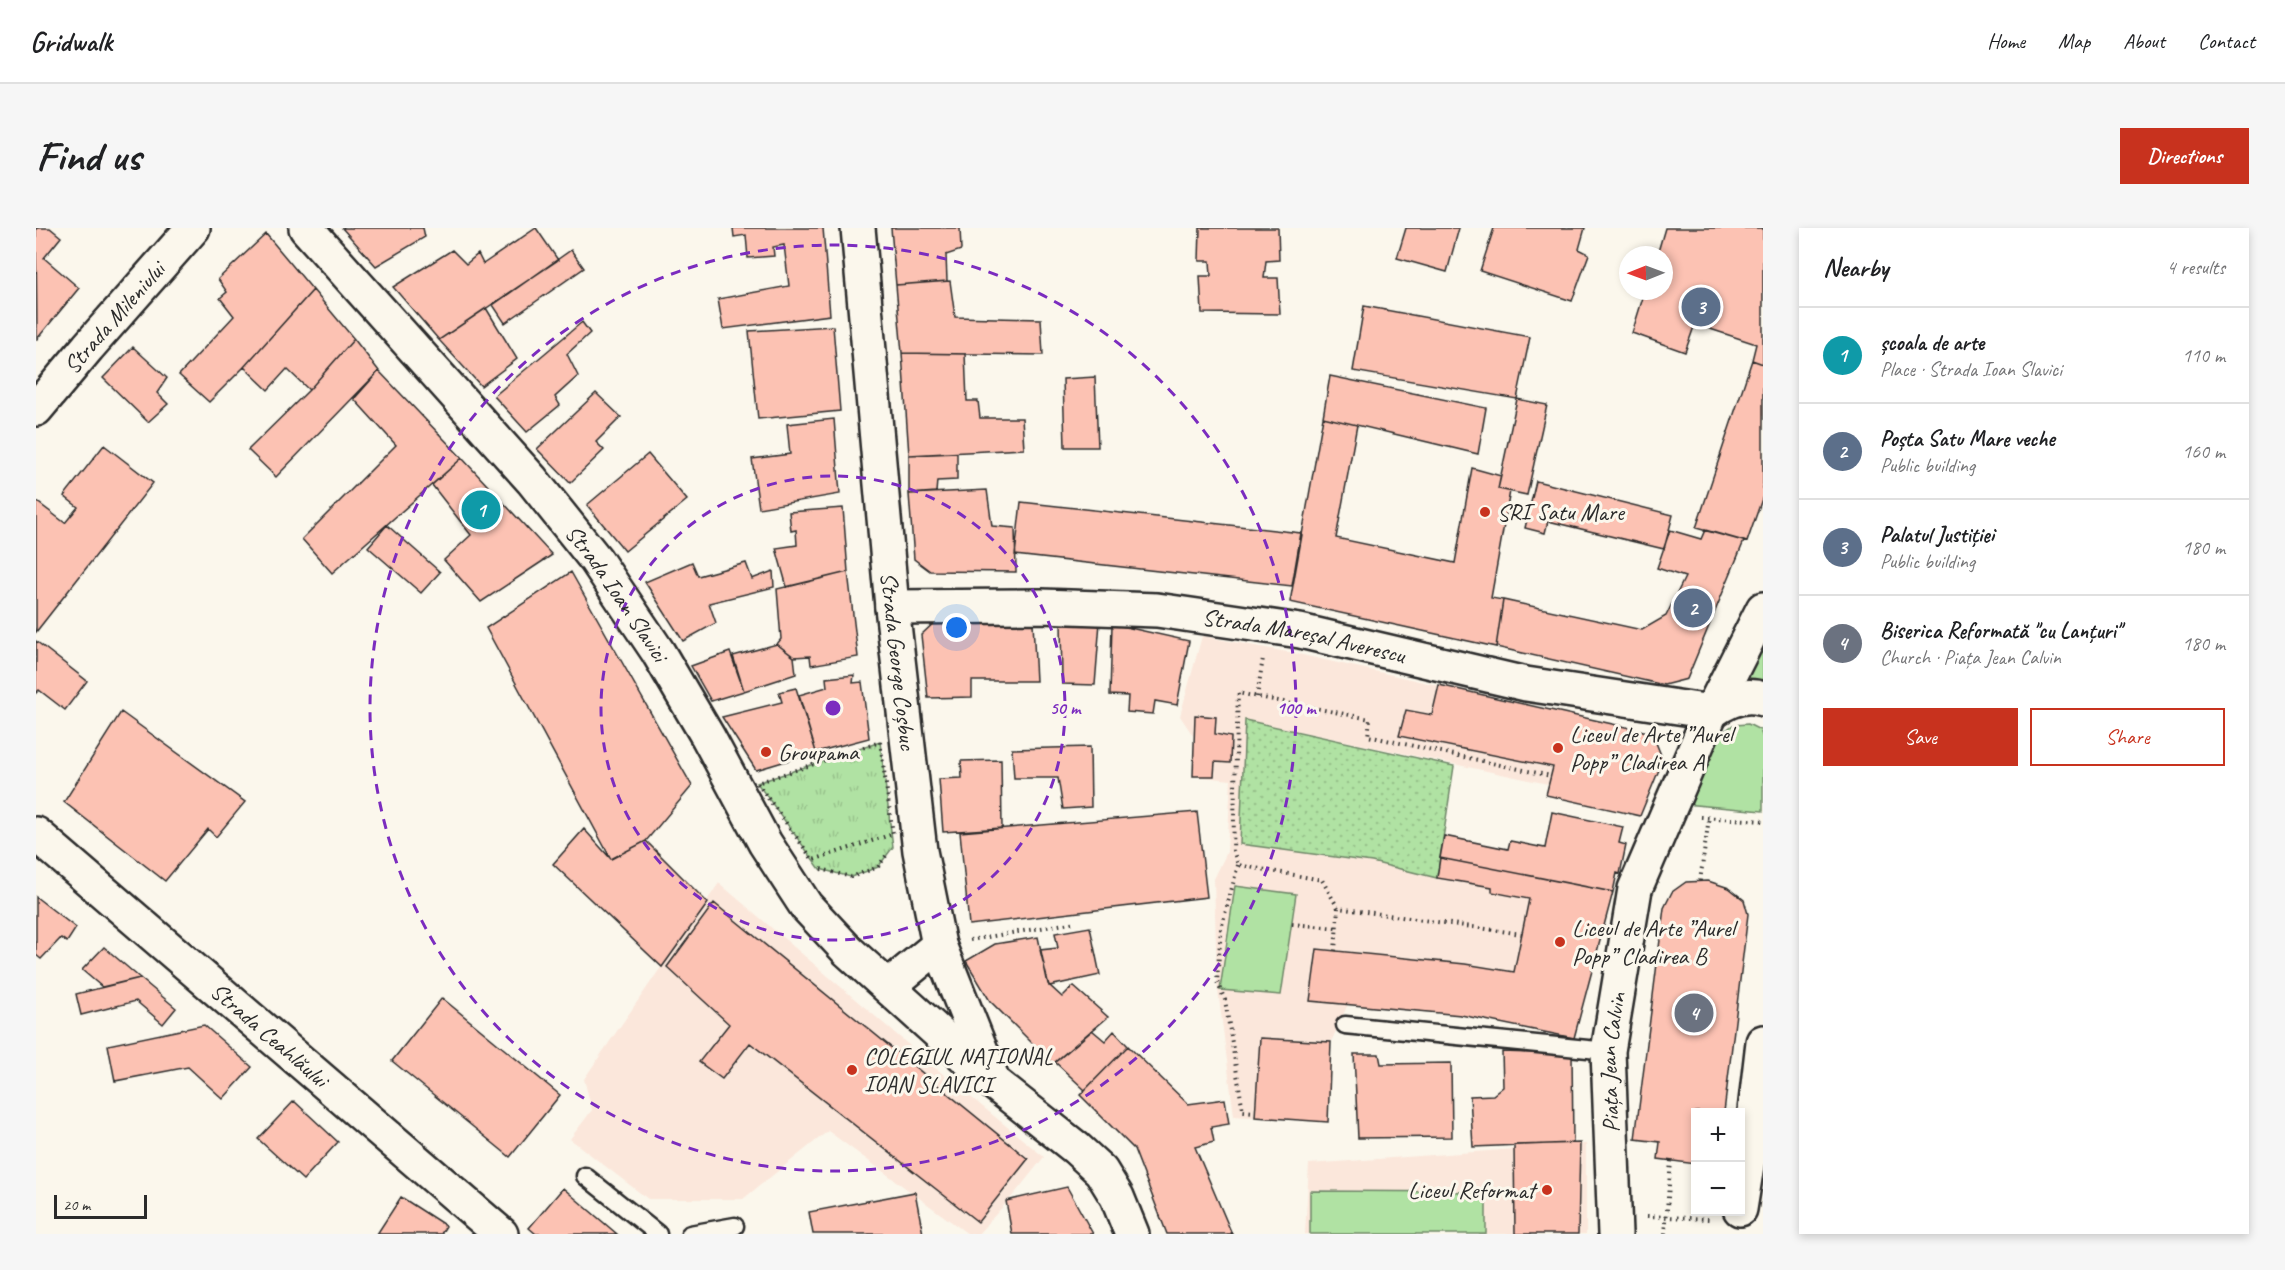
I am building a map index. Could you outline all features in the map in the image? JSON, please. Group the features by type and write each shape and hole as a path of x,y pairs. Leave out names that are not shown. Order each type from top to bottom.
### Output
{"street":[{"name":"Strada Mileniului","path":"36,409 194,228"},
{"name":"Strada Ioan Slavici","path":"306,228 532,480 596,560 658,652 708,737 765,843 806,906 848,951 994,1083 1076,1148 1101,1171 1117,1197 1132,1234"},
{"name":"Strada George Coșbuc","path":"858,228 892,607 920,851 939,945 994,1083"},
{"name":"Strada Mareșal Averescu","path":"892,607 1041,606 1157,610 1300,631 1526,684 1711,712"},
{"name":"Piața Jean Calvin","path":"1615,1234 1608,1051 1635,890 1711,712 1763,609"},
{"path":"1711,712 1726,701 1738,697 1763,699"},
{"name":"Strada Ceahlăului","path":"36,834 501,1234"},
{"path":"889,986 939,945"},
{"path":"1745,1178 1763,1042"},
{"path":"1723,1227 1734,1216"}],"lane":[{"path":"1345,1025 1608,1051"},
{"path":"585,1176 658,1234"},
{"path":"690,1234 735,1226"}],"path":[{"path":"1257,697 1264,649"},
{"path":"1255,1112 1244,1111 1225,1000 1217,982 1221,929 1238,865 1233,850 1238,693 1370,719 1368,736 1551,776"},
{"path":"893,840 880,742 757,783 820,869 851,877 878,867 893,847"},
{"path":"1699,817 1763,821"},
{"path":"1700,881 1709,818"},
{"path":"813,860 893,834"},
{"path":"1238,865 1322,880 1338,908 1335,951"},
{"path":"1338,908 1522,934"},
{"path":"939,945 1076,922"},
{"path":"1292,924 1337,928"},
{"path":"1665,1234 1671,1161"},
{"path":"1643,1216 1666,1217 1723,1227"}],"shaded area":[{"path":"1202,636 1298,654 1652,733 1663,760 1640,816 1546,795 1548,784 1245,720 1372,862 1436,878 1440,858 1613,892 1574,1038 1461,1015 1348,1004 1331,1042 1328,1122 1234,1116 1217,982 1214,879 1227,852 1231,780 1193,776 1194,737 1180,716"},
{"path":"719,883 1044,1157 978,1234 968,1234 828,1131 743,1199 648,1199 570,1139 592,1110 584,1079"},
{"path":"1586,1144 1586,1234 1305,1234 1309,1164"}],"green space":[{"path":"1763,621 1763,683 1756,683 1746,678"},
{"path":"1245,720 1454,766 1437,878 1372,862 1240,844"},
{"path":"1748,724 1760,730 1763,738 1763,811 1684,804 1722,733 1733,725"},
{"path":"880,742 893,847 878,867 851,877 820,869 757,783"},
{"path":"1235,886 1296,894 1281,995 1220,990"},
{"path":"1310,1191 1486,1192 1486,1234 1310,1234"}],"building":[{"path":"36,228 50,228 61,237 44,258 79,288 37,339"},
{"path":"342,228 423,228 425,237 376,266"},
{"path":"536,228 558,260 439,340 393,287 452,250 466,264 478,254 483,264"},
{"path":"733,228 823,228 830,315 723,329 718,299 789,286 784,245 773,247 774,256 748,258 746,235 734,237"},
{"path":"891,228 960,228 961,250 946,255 947,281 896,285"},
{"path":"1200,228 1278,228 1279,260 1266,261 1264,278 1278,278 1280,314 1202,313 1200,276 1211,276 1210,261 1199,261"},
{"path":"1406,228 1459,228 1447,272 1397,258"},
{"path":"1494,228 1585,228 1579,249 1589,254 1572,301 1480,271"},
{"path":"1665,228 1763,228 1763,364 1752,360 1756,344 1695,324 1685,352 1632,333 1642,300 1673,300 1673,246 1660,246"},
{"path":"266,234 313,290 244,367 209,402 179,375 234,316 220,298 227,292 218,279"},
{"path":"571,250 584,268 505,323 493,305"},
{"path":"950,281 955,317 1041,319 1043,355 902,353 896,285"},
{"path":"313,290 354,339 309,390 287,369 268,390 244,367"},
{"path":"1364,306 1530,337 1517,399 1353,371"},
{"path":"486,308 517,359 481,386 439,340"},
{"path":"582,322 590,333 567,354 578,376 555,397 560,405 527,432 494,396"},
{"path":"833,326 840,411 758,419 749,331"},
{"path":"354,339 379,371 276,477 248,450 309,390"},
{"path":"133,347 167,378 157,393 168,404 148,422 103,378"},
{"path":"902,353 965,354 967,401 978,401 980,418 1022,418 1024,449 909,455"},
{"path":"1752,360 1763,364 1763,496 1747,542 1696,528"},
{"path":"379,371 462,458 332,573 302,539 396,445 354,399"},
{"path":"1330,376 1486,408 1478,454 1323,417"},
{"path":"1095,377 1098,447 1065,447 1063,379"},
{"path":"596,393 621,417 596,442 604,450 570,483 537,449"},
{"path":"1517,399 1547,405 1527,495 1498,489"},
{"name":"SRI Satu Mare","path":"1323,417 1357,425 1336,538 1455,563 1472,468 1501,476 1498,489 1510,491 1491,598 1503,600 1496,647 1290,602"},
{"path":"834,419 840,494 759,508 752,459 790,454 787,424"},
{"path":"104,445 153,483 36,632 36,501 65,523 78,507 64,496"},
{"path":"957,453 957,480 937,481 936,492 909,494 909,455"},
{"path":"648,454 687,500 625,551 587,505"},
{"path":"462,458 552,555 481,602 444,560 471,535 432,485"},
{"path":"1536,481 1673,515 1664,549 1548,521 1545,533 1525,528"},
{"path":"987,490 992,526 1015,528 1016,572 930,571 914,559 909,494"},
{"path":"1021,502 1301,533 1292,586 1015,555"},
{"path":"843,508 848,572 787,587 776,548 797,545 796,530 791,531 789,512"},
{"path":"387,525 440,572 421,593 368,547"},
{"path":"1670,530 1701,539 1705,530 1744,541 1687,679 1664,685 1496,647 1503,600 1642,630 1666,616 1685,577 1657,568"},
{"path":"692,562 698,576 746,563 752,579 773,571 774,587 709,603 716,623 683,641 645,582"},
{"path":"571,572 692,786 646,841 611,859 486,628"},
{"path":"848,572 858,657 811,665 810,656 794,657 777,644 781,639 777,589"},
{"path":"938,619 1033,623 1036,681 972,681 972,697 928,698 921,635"},
{"path":"1061,620 1100,622 1095,685 1062,684"},
{"path":"1112,624 1189,641 1177,705 1155,701 1153,714 1127,712 1128,696 1110,695"},
{"path":"36,641 87,681 65,710 39,690 36,693"},
{"path":"777,644 794,657 796,674 744,691 733,656"},
{"path":"730,652 744,691 711,701 691,666"},
{"path":"854,675 853,683 862,682 869,738 816,752 799,695 827,687 826,678"},
{"name":"Liceul de Arte ”Aurel Popp” Cladirea A","path":"1439,685 1652,733 1663,760 1640,816 1546,795 1553,767 1399,736 1406,710 1432,715"},
{"path":"796,688 816,752 756,770 722,717 782,702 779,692"},
{"path":"121,712 245,802 216,837 208,829 165,881 64,802"},
{"path":"1195,715 1216,717 1215,734 1231,737 1230,763 1215,762 1214,776 1193,776"},
{"path":"1090,747 1091,807 1063,809 1058,778 1014,778 1012,749"},
{"path":"1001,760 1002,828 943,832 939,779 962,778 961,761"},
{"path":"1197,812 1207,897 969,925 960,832"},
{"path":"1552,812 1623,827 1619,843 1626,845 1620,874 1617,873 1613,892 1440,858 1444,836 1508,849 1510,841 1545,848"},
{"path":"584,829 611,859 646,841 708,903 662,967 553,864"},
{"name":"Liceul de Arte ”Aurel Popp” Cladirea B","path":"1440,858 1613,892 1574,1038 1461,1015 1310,1001 1317,949 1465,964 1514,972 1529,899 1492,892 1492,887 1437,878"},
{"path":"1708,881 1729,888 1744,900 1748,914 1724,1108 1691,1108 1691,1163 1658,1159 1660,1142 1635,1139 1664,908 1672,892 1686,882"},
{"path":"36,897 76,928 67,942 61,938 41,959 36,955"},
{"name":"COLEGIUL NAŢIONAL IOAN SLAVICI","path":"714,903 1028,1159 978,1222 750,1043 722,1079 699,1062 729,1024 667,967"},
{"path":"1090,927 1100,975 1049,986 1040,950 1058,948 1055,933"},
{"path":"1038,937 1048,984 1062,997 1073,986 1108,1017 1053,1064 990,1001 966,961 995,944"},
{"path":"104,947 140,978 102,987 82,970"},
{"path":"140,978 176,1008 163,1024 136,1001 81,1015 76,994"},
{"path":"442,998 560,1095 510,1157 392,1061"},
{"path":"204,1025 252,1067 223,1099 188,1067 115,1081 108,1045"},
{"path":"1092,1030 1105,1041 1114,1031 1128,1046 1085,1090 1055,1062"},
{"path":"1260,1038 1331,1042 1328,1122 1255,1117"},
{"path":"1128,1046 1188,1104 1225,1099 1229,1124 1211,1127 1214,1142 1195,1147 1232,1234 1167,1234 1134,1149 1080,1095"},
{"path":"1502,1052 1572,1054 1573,1143 1473,1147 1470,1096 1493,1095 1503,1087"},
{"path":"1354,1054 1379,1054 1381,1064 1451,1063 1452,1137 1358,1138"},
{"path":"294,1101 338,1142 303,1180 258,1139"},
{"name":"Liceul Reformat","path":"1580,1143 1578,1234 1515,1234 1514,1145"},
{"path":"1067,1187 1093,1234 1012,1234 1006,1201"},
{"path":"563,1188 617,1234 536,1234 529,1228"},
{"path":"915,1192 923,1234 813,1234 809,1212"},
{"path":"401,1197 446,1226 441,1234 377,1234"}],"place":[{"name":"Palatul Justiției","path":"1701,307"},
{"name":"școala de arte","path":"481,510"},
{"name":"SRI Satu Mare","path":"1485,512"},
{"name":"Poșta Satu Mare veche","path":"1693,608"},
{"name":"Liceul de Arte ”Aurel Popp” Cladirea A","path":"1558,748"},
{"name":"Groupama","path":"766,752"},
{"name":"Liceul de Arte ”Aurel Popp” Cladirea B","path":"1560,942"},
{"name":"Biserica Reformată \"cu Lanțuri\"","path":"1694,1013"},
{"name":"COLEGIUL NAŢIONAL IOAN SLAVICI","path":"852,1070"},
{"name":"Liceul Reformat","path":"1547,1190"}]}
